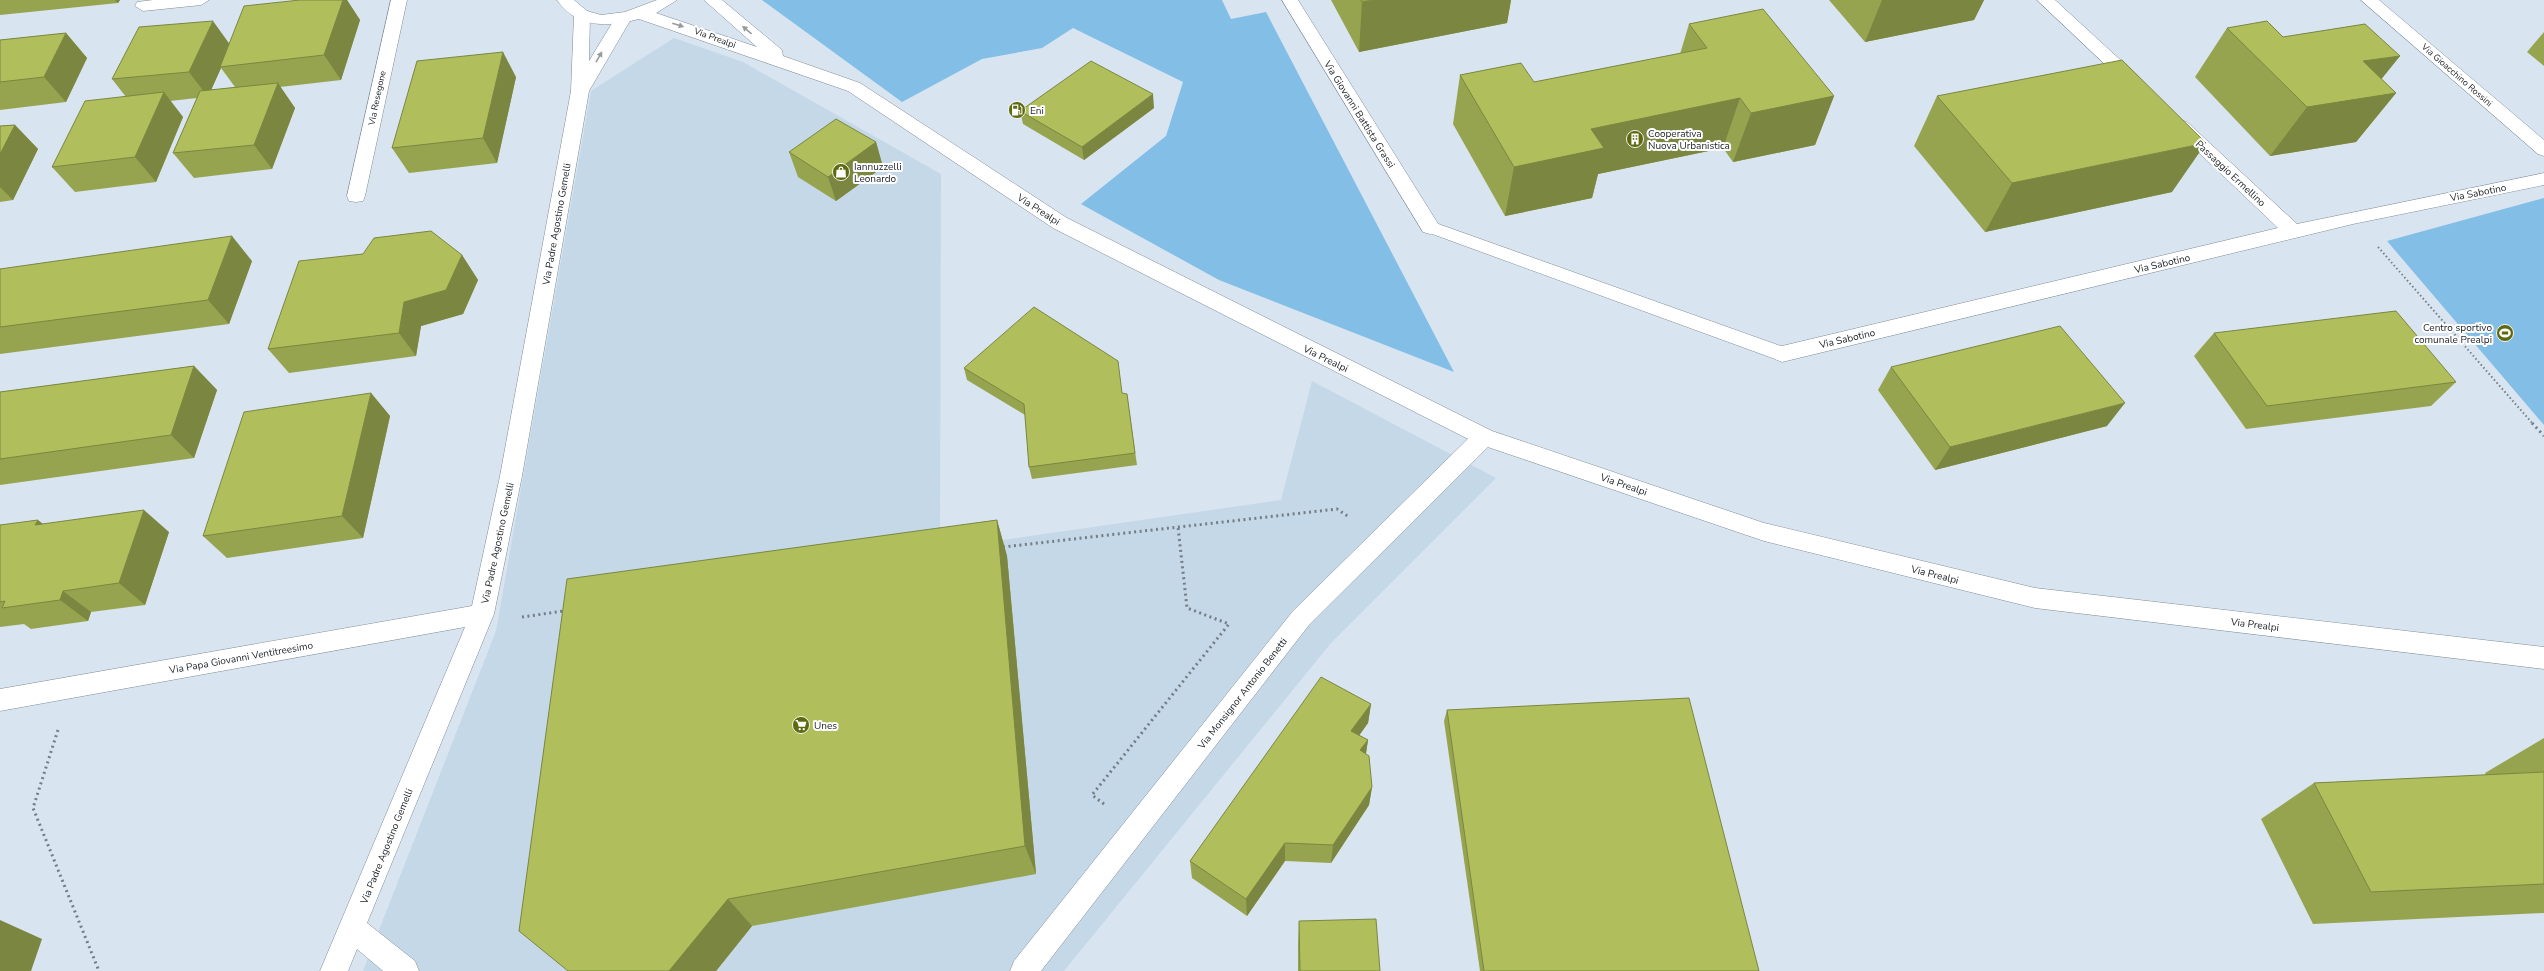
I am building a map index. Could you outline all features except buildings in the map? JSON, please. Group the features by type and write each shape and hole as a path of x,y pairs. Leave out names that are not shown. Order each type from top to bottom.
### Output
{"street":[{"path":"143,6 201,0"},
{"name":"Via Resegone","path":"356,196 399,0"},
{"path":"565,0 582,15 623,19 656,10 670,0"},
{"name":"Via Prealpi","path":"712,0 788,64"},
{"name":"Via Giovanni Battista Grassi","path":"1290,0 1430,227"},
{"path":"2045,0 2144,92"},
{"name":"Via Gioacchino Rossini","path":"2369,0 2544,150"},
{"name":"Via Prealpi","path":"641,14 854,87 1060,223 1484,437 1764,532 2036,598 2544,658"},
{"name":"Via Padre Agostino Gemelli","path":"334,971 480,619 511,476 580,91 582,15"},
{"name":"Via Padre Agostino Gemelli","path":"580,91 623,19"},
{"name":"Passaggio Ermellino","path":"2167,113 2294,232"},
{"name":"Via Sabotino","path":"1782,354 2353,218 2544,179"},
{"name":"Via Monsignor Antonio Benetti","path":"1024,971 1301,618 1484,437"},
{"name":"Via Papa Giovanni Ventitreesimo","path":"0,700 480,619"},
{"path":"352,928 405,971"}],"lane":[{"path":"1430,227 1782,354"}],"path":[{"path":"2353,218 2544,436"},
{"path":"999,548 1337,509 1381,539"},
{"path":"1137,827 1092,795 1229,624 1187,608 1178,527"},
{"path":"480,619 571,610"},
{"path":"71,688 33,808 100,971"}],"shaded area":[{"path":"762,0 1222,0 1231,19 1266,12 1454,372 1219,280 1081,204 1166,136 1183,82 1073,28 1042,48 982,59 902,102"},
{"path":"674,38 743,62 941,174 940,549 1281,500 1312,381 1496,478 1331,643 1064,971 363,971 496,631 591,91"},
{"name":"Centro sportivo comunale Prealpi","path":"2544,198 2544,425 2387,241"}],"place":[{"name":"Eni","path":"1017,110"},
{"name":"Cooperativa Nuova Urbanistica","path":"1635,139"},
{"name":"Iannuzzelli Leonardo","path":"841,172"},
{"name":"Centro sportivo comunale Prealpi","path":"2505,333"},
{"name":"Unes","path":"801,725"}]}
